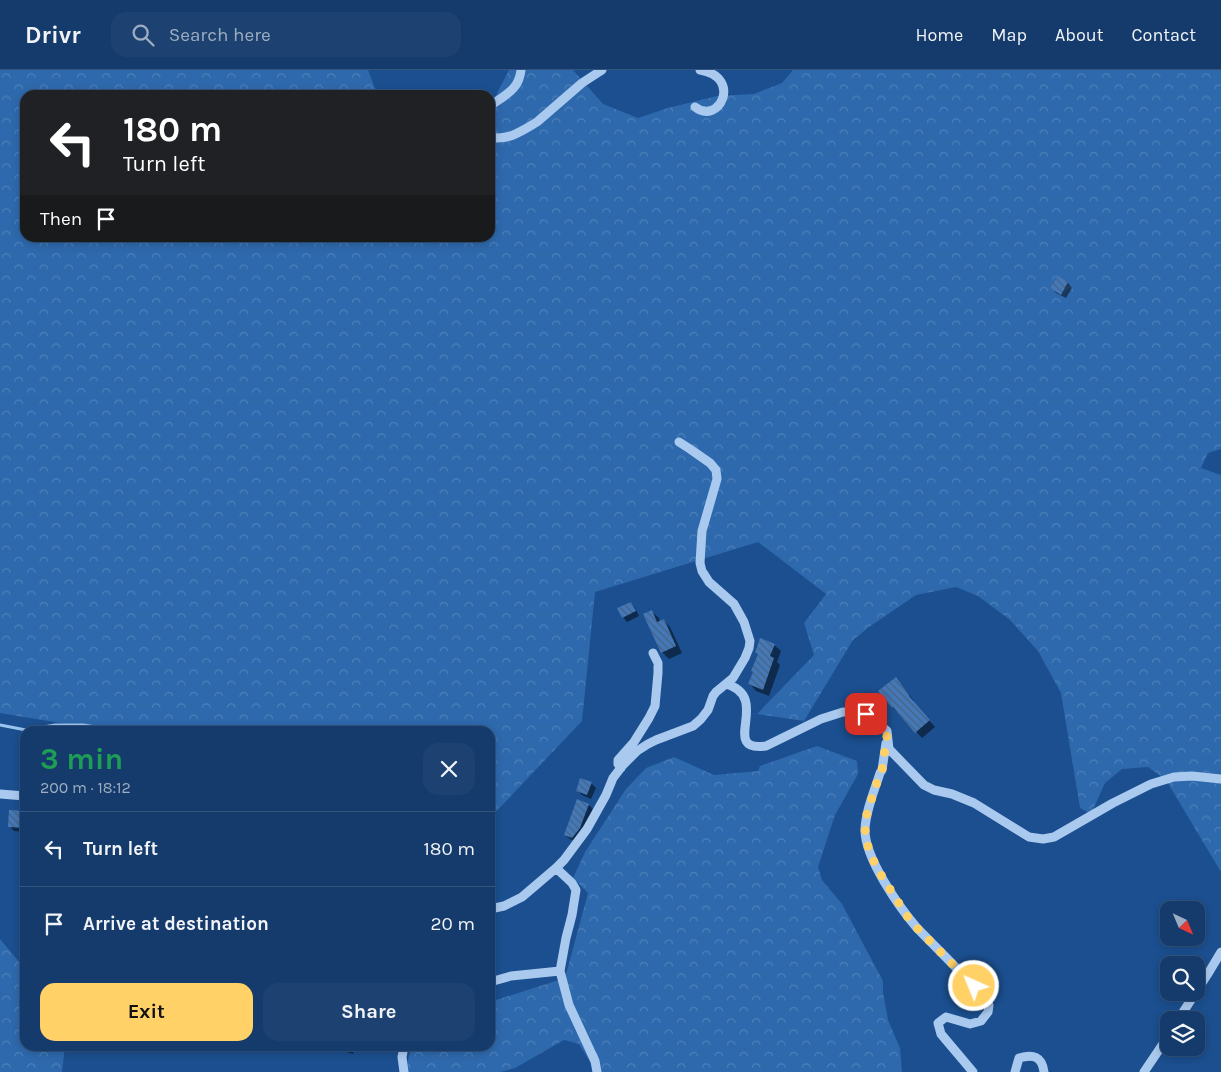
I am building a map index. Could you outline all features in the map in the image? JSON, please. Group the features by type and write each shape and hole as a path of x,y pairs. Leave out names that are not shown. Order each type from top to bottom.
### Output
{"street":[{"path":"495,103 515,87 521,70"},
{"path":"495,137 502,138 515,134 531,126 582,83 602,70"},
{"path":"695,106 701,111 710,111 722,101 724,94 724,86 718,78 714,74 702,70"},
{"path":"495,908 504,906 522,897 564,860 587,829 620,768 648,744 693,726 705,714 716,692 733,678 749,648 750,641 744,622 734,604 709,582 702,571 700,563 702,531 717,478 716,470 706,460 679,442"},
{"path":"620,768 618,760 634,742 650,718 655,706 658,663 653,652"},
{"path":"726,684 735,687 745,698 747,710 745,740 756,748 766,746 821,719 844,712 866,714 887,731 889,749 924,785 934,790 952,794 974,804 1029,836 1043,839 1054,837 1113,803 1151,784 1174,777 1192,776 1221,779"},
{"path":"887,735 882,770 867,813 866,841 876,867 907,916 985,998 989,1005 988,1012 980,1021 970,1024 946,1017 938,1023 941,1034 973,1072"},
{"path":"0,794 20,796"},
{"path":"556,868 572,883 576,890 560,971 569,1005 597,1072"},
{"path":"1184,1011 1221,952"},
{"path":"495,981 511,976 560,971"},
{"path":"1144,1072 1160,1048"},
{"path":"403,1051 404,1072"},
{"path":"1015,1072 1019,1058 1029,1055 1037,1058 1043,1064 1044,1072"}],"green space":[{"path":"0,70 368,70 376,90 20,90 20,242 495,242 495,97 509,70 573,70 603,104 638,118 668,108 717,96 754,94 782,83 793,70 1221,70 1221,449 1208,453 1201,468 1221,475 1221,872 1166,780 1148,767 1122,769 1105,783 1091,814 1080,808 1061,693 1038,651 1009,619 978,596 956,587 916,595 853,640 804,721 757,714 814,655 804,623 826,594 758,542 595,592 582,721 495,813 495,726 78,726 0,713"},
{"path":"817,746 857,761 858,774 835,815 818,867 822,880 842,904 883,981 888,1020 900,1048 902,1072 596,1072 579,1044 564,1040 515,1068 501,1072 408,1072 407,1065 410,1051 495,1051 495,1000 565,978 588,893 573,878 585,852 626,789 646,768 674,757 714,775 758,771 760,766"},
{"path":"0,939 20,963 20,1051 64,1051 62,1072 0,1072"}],"building":[{"path":"1058,276 1068,282 1061,295 1050,288"},
{"path":"631,602 636,611 622,618 617,608"},
{"path":"652,610 657,622 664,619 676,646 661,653 643,614"},
{"path":"760,638 775,644 770,656 774,658 763,690 748,684 758,654 755,653"},
{"path":"896,677 909,696 930,720 915,733 878,691"},
{"path":"580,778 592,782 587,795 576,791"},
{"path":"577,799 589,804 580,828 572,838 564,835"},
{"path":"9,810 20,811 20,828 8,827"}],"waterway":[{"path":"0,725 20,729"},
{"path":"49,726 89,726"}],"route":[{"path":"866,714 887,731 882,770 867,813 865,832 866,841 876,867 907,916 974,986"}]}
